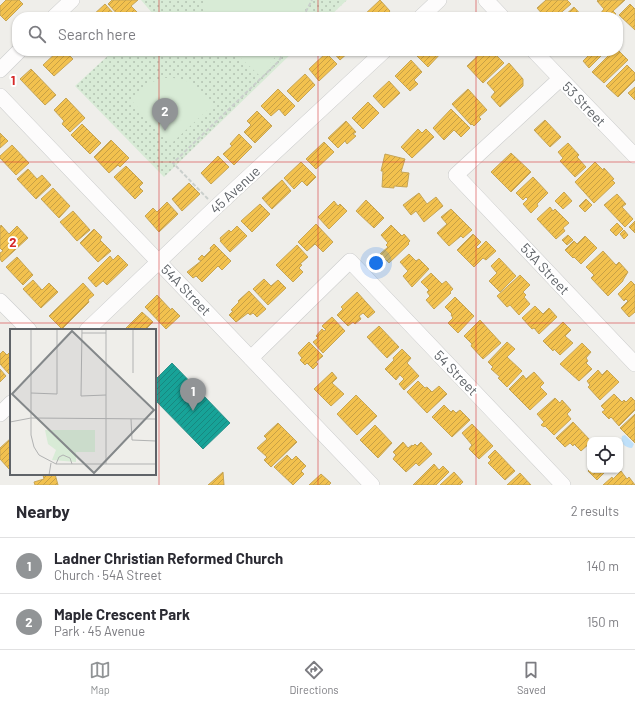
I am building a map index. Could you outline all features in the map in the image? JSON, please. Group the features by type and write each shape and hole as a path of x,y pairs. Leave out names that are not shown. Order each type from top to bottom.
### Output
{"street":[{"path":"59,12 72,0"},
{"path":"426,12 439,0"},
{"path":"486,0 497,12"},
{"path":"0,70 14,56"},
{"name":"45 Avenue","path":"88,329 216,207 379,56"},
{"name":"53 Street","path":"539,56 635,156"},
{"name":"53A Street","path":"560,79 456,174 635,364"},
{"name":"54A Street","path":"0,96 372,485"},
{"name":"54 Street","path":"251,358 350,261 563,485"},
{"path":"0,301 28,329"},
{"path":"0,414 10,404"}],"path":[{"path":"306,12 312,0"},
{"path":"216,207 173,163 279,62 282,56"}],"green space":[{"path":"141,0 347,0 334,12 151,12"},
{"path":"203,0 309,0 302,12 205,12"},
{"path":"108,56 289,56 164,177 75,86"},
{"path":"238,56 276,56 260,76"},
{"path":"165,78 181,79 193,84 213,105 173,142 169,142 131,100 150,83"}],"water":[{"path":"625,435 634,444 632,448 623,444 622,436"}],"building: Homes":[{"path":"6,0 19,0 23,4 15,12 12,12 12,15 6,21 0,15 0,6"},
{"path":"112,0 138,0 131,6 137,12 115,12 108,4"},
{"path":"380,0 390,11 389,12 367,12"},
{"path":"546,0 567,0 571,4 562,12 541,12 537,8"},
{"path":"625,0 613,11 614,12 602,12 604,9 597,1"},
{"path":"105,4 112,12 96,12"},
{"path":"630,4 635,9 635,30 623,19 622,12"},
{"path":"574,7 578,12 568,12"},
{"path":"623,55 628,60 604,83 592,72 608,56"},
{"path":"53,56 70,56 73,59 54,76 43,65"},
{"path":"323,56 329,56 337,64 319,81 309,69"},
{"path":"336,56 344,56 340,60"},
{"path":"417,56 438,56 428,67"},
{"path":"478,56 497,56 504,63 483,83 467,66"},
{"path":"588,56 601,56 589,68 583,61"},
{"path":"411,60 422,72 414,80 418,84 410,91 395,76"},
{"path":"509,63 523,79 523,86 500,107 491,97 495,92 487,83"},
{"path":"627,65 635,73 635,80 618,97 606,86"},
{"path":"31,69 56,95 45,105 20,79"},
{"path":"305,74 315,85 298,102 287,91"},
{"path":"389,81 400,93 384,108 373,96"},
{"path":"635,87 635,100 628,93"},
{"path":"278,89 295,106 285,116 279,109 271,116 261,106"},
{"path":"468,89 487,110 479,117 481,119 474,126 472,124 471,125 452,104"},
{"path":"66,98 85,118 70,132 62,124 64,121 54,110"},
{"path":"368,102 379,113 363,129 352,118"},
{"path":"451,109 470,128 461,137 454,130 444,140 433,128"},
{"path":"257,111 272,126 255,143 244,132 251,125 247,121"},
{"path":"545,120 561,137 550,147 534,130"},
{"path":"346,121 356,132 353,134 356,136 347,144 345,141 338,148 328,138"},
{"path":"82,124 101,143 90,154 71,135"},
{"path":"418,129 422,133 426,129 434,137 412,158 401,147"},
{"path":"0,133 8,141 0,148"},
{"path":"239,134 252,147 234,165 223,154 232,146 230,144"},
{"path":"111,140 129,158 120,167 118,165 109,173 94,157"},
{"path":"324,142 334,152 316,169 306,159"},
{"path":"568,143 579,155 577,157 586,167 575,177 560,161 563,158 558,152"},
{"path":"12,145 29,163 16,175 0,158 0,156"},
{"path":"511,153 531,172 511,192 491,172"},
{"path":"385,154 405,159 401,172 409,173 407,187 382,187 383,171 381,171"},
{"path":"218,156 229,167 211,184 201,173"},
{"path":"301,162 316,177 307,186 302,181 294,189 284,178"},
{"path":"595,162 603,170 604,168 614,179 612,180 615,183 594,203 575,182"},
{"path":"126,166 143,183 139,187 143,191 135,199 114,177"},
{"path":"28,169 37,179 42,175 51,185 36,199 17,179"},
{"path":"533,177 548,193 537,204 538,206 531,213 523,204 528,199 526,197 523,200 516,193"},
{"path":"282,180 291,191 272,209 262,198"},
{"path":"189,183 200,194 182,211 172,199"},
{"path":"53,188 70,206 59,218 41,199"},
{"path":"564,192 572,201 563,209 555,201"},
{"path":"419,193 427,204 436,197 443,206 424,222 416,211 411,215 403,205"},
{"path":"617,194 626,204 622,207 633,219 625,227 604,205"},
{"path":"586,199 592,205 585,212 579,206"},
{"path":"366,200 384,218 374,228 356,211"},
{"path":"334,201 338,206 340,204 347,211 329,229 318,217"},
{"path":"167,202 178,214 159,232 145,216 153,208 157,212"},
{"path":"260,204 270,214 252,232 241,221"},
{"path":"550,207 553,211 555,209 569,223 563,228 565,231 556,239 537,219"},
{"path":"451,209 472,230 463,238 461,236 449,246 437,233 447,224 441,217"},
{"path":"73,211 90,230 77,241 60,222"},
{"path":"635,221 635,233 629,227"},
{"path":"617,223 623,229 616,236 610,230"},
{"path":"316,224 333,242 323,252 315,244 307,251 298,242"},
{"path":"1,225 9,234 17,226 28,238 2,262 0,259 0,253 3,251 0,248"},
{"path":"391,225 402,236 404,234 410,241 408,243 409,244 389,263 380,254 388,247 386,245 388,243 381,235"},
{"path":"237,226 247,236 230,252 220,241 220,238 229,230 231,232"},
{"path":"94,229 102,237 100,240 111,251 98,262 80,243"},
{"path":"624,230 628,235 624,239 620,234"},
{"path":"473,234 481,242 476,247 478,249 486,241 496,251 486,260 483,258 474,267 457,250"},
{"path":"568,235 573,240 567,245 562,240"},
{"path":"585,236 597,248 581,264 565,250 574,241 577,244"},
{"path":"214,244 231,261 222,270 218,266 202,282 196,276 193,278 187,272 201,261 198,259 202,255 204,257 211,250 210,248"},
{"path":"297,245 308,257 300,264 302,265 299,268 303,272 293,282 276,265"},
{"path":"603,251 616,265 619,262 628,272 623,281 608,296 591,278 594,275 586,267"},
{"path":"409,254 416,261 419,259 429,269 412,287 403,276 408,271 400,262"},
{"path":"118,255 128,265 107,285 103,281 96,287 88,278 110,256 113,260"},
{"path":"17,257 33,275 23,285 6,267"},
{"path":"499,258 516,276 500,292 489,281 497,273 491,266"},
{"path":"431,273 442,284 446,281 453,289 450,292 451,293 434,309 426,300 430,296 427,292 429,290 421,282"},
{"path":"520,275 530,285 523,292 526,295 524,297 530,304 519,315 510,305 507,307 497,296"},
{"path":"264,279 271,286 278,280 286,288 268,305 253,289"},
{"path":"33,280 42,290 49,283 58,292 41,308 23,289"},
{"path":"631,281 635,285 635,312 629,317 621,308 628,301 626,299 624,301 618,294"},
{"path":"83,283 94,295 62,329 49,316"},
{"path":"249,291 266,309 257,317 253,313 250,315 248,313 236,322 229,315 233,311 231,310"},
{"path":"357,292 375,312 368,318 363,313 359,316 361,319 355,324 353,322 348,326 337,315 343,309 341,307"},
{"path":"157,295 171,310 172,308 180,316 166,329 145,307"},
{"path":"455,297 474,316 458,333 448,323 453,318 451,315 452,314 445,307"},
{"path":"535,306 543,314 549,308 557,317 539,334 522,318"},
{"path":"142,312 153,322 146,329 125,329"},
{"path":"332,317 345,331 323,353 313,342 318,338 316,336 322,329 324,331 326,330 322,326"},
{"path":"480,320 501,343 483,359 464,336"},
{"path":"563,322 571,330 565,336 573,343 560,355 554,349 553,351 543,341"},
{"path":"379,326 399,347 387,358 367,337"},
{"path":"309,342 323,356 316,362 318,364 313,369 307,363 305,365 300,360 302,358 298,353"},
{"path":"507,342 515,349 507,357 522,371 507,387 498,378 500,377 491,369 493,367 488,362"},
{"path":"582,343 591,352 586,358 588,361 586,363 592,369 579,381 560,364"},
{"path":"402,349 411,358 407,363 419,376 404,390 399,384 404,379 400,375 396,380 385,369"},
{"path":"3,351 7,355 10,352 9,374 0,364 0,354"},
{"path":"0,369 6,376 0,382"},
{"path":"598,370 602,375 607,370 619,382 600,400 588,387 590,385 587,381"},
{"path":"332,372 337,378 332,383 344,394 331,406 314,389"},
{"path":"534,372 544,383 540,387 547,394 530,410 509,389 523,375 526,379"},
{"path":"418,381 432,392 439,386 447,394 427,413 407,392"},
{"path":"614,394 622,402 624,400 626,402 631,397 635,401 635,410 619,426 611,417 609,419 602,412 605,410 601,406"},
{"path":"356,395 377,416 357,435 337,414"},
{"path":"555,398 560,403 562,400 571,410 567,414 571,419 554,435 545,426 544,427 541,425 544,422 537,414"},
{"path":"444,405 451,412 453,410 456,413 460,410 470,420 452,437 432,417"},
{"path":"635,414 635,443 620,428"},
{"path":"573,422 587,437 587,446 581,451 574,444 573,446 570,443 565,447 556,438"},
{"path":"278,423 297,442 271,467 264,460 267,457 257,448 267,439 264,436"},
{"path":"472,424 493,446 479,459 469,449 472,445 462,433"},
{"path":"375,425 392,443 378,458 360,440"},
{"path":"10,439 9,469 0,459 0,448"},
{"path":"403,442 408,448 415,444 417,446 421,442 432,454 419,466 416,463 406,472 393,459 396,455 393,452"},
{"path":"495,450 515,471 505,480 488,463 491,460 488,457"},
{"path":"287,455 292,460 296,456 306,466 301,471 304,474 293,485 274,467"},
{"path":"434,464 439,470 443,466 449,472 436,485 413,485"},
{"path":"223,472 224,485 208,485"},
{"path":"454,472 463,482 460,485 440,485"},
{"path":"520,473 531,485 507,485"},
{"path":"590,473 604,473 597,480"},
{"path":"619,473 622,473 627,479 629,477 635,485 603,485 612,477 613,479"},
{"path":"321,474 331,483 329,485 309,485"},
{"path":"43,475 55,475 58,485 35,485 34,482 44,479"}],"building: Public":[{"path":"172,363 230,423 203,449 156,401 156,379"}],"place":[{"name":"Maple Crescent Park","path":"165,131"},
{"name":"Ladner Christian Reformed Church","path":"193,411"}]}
